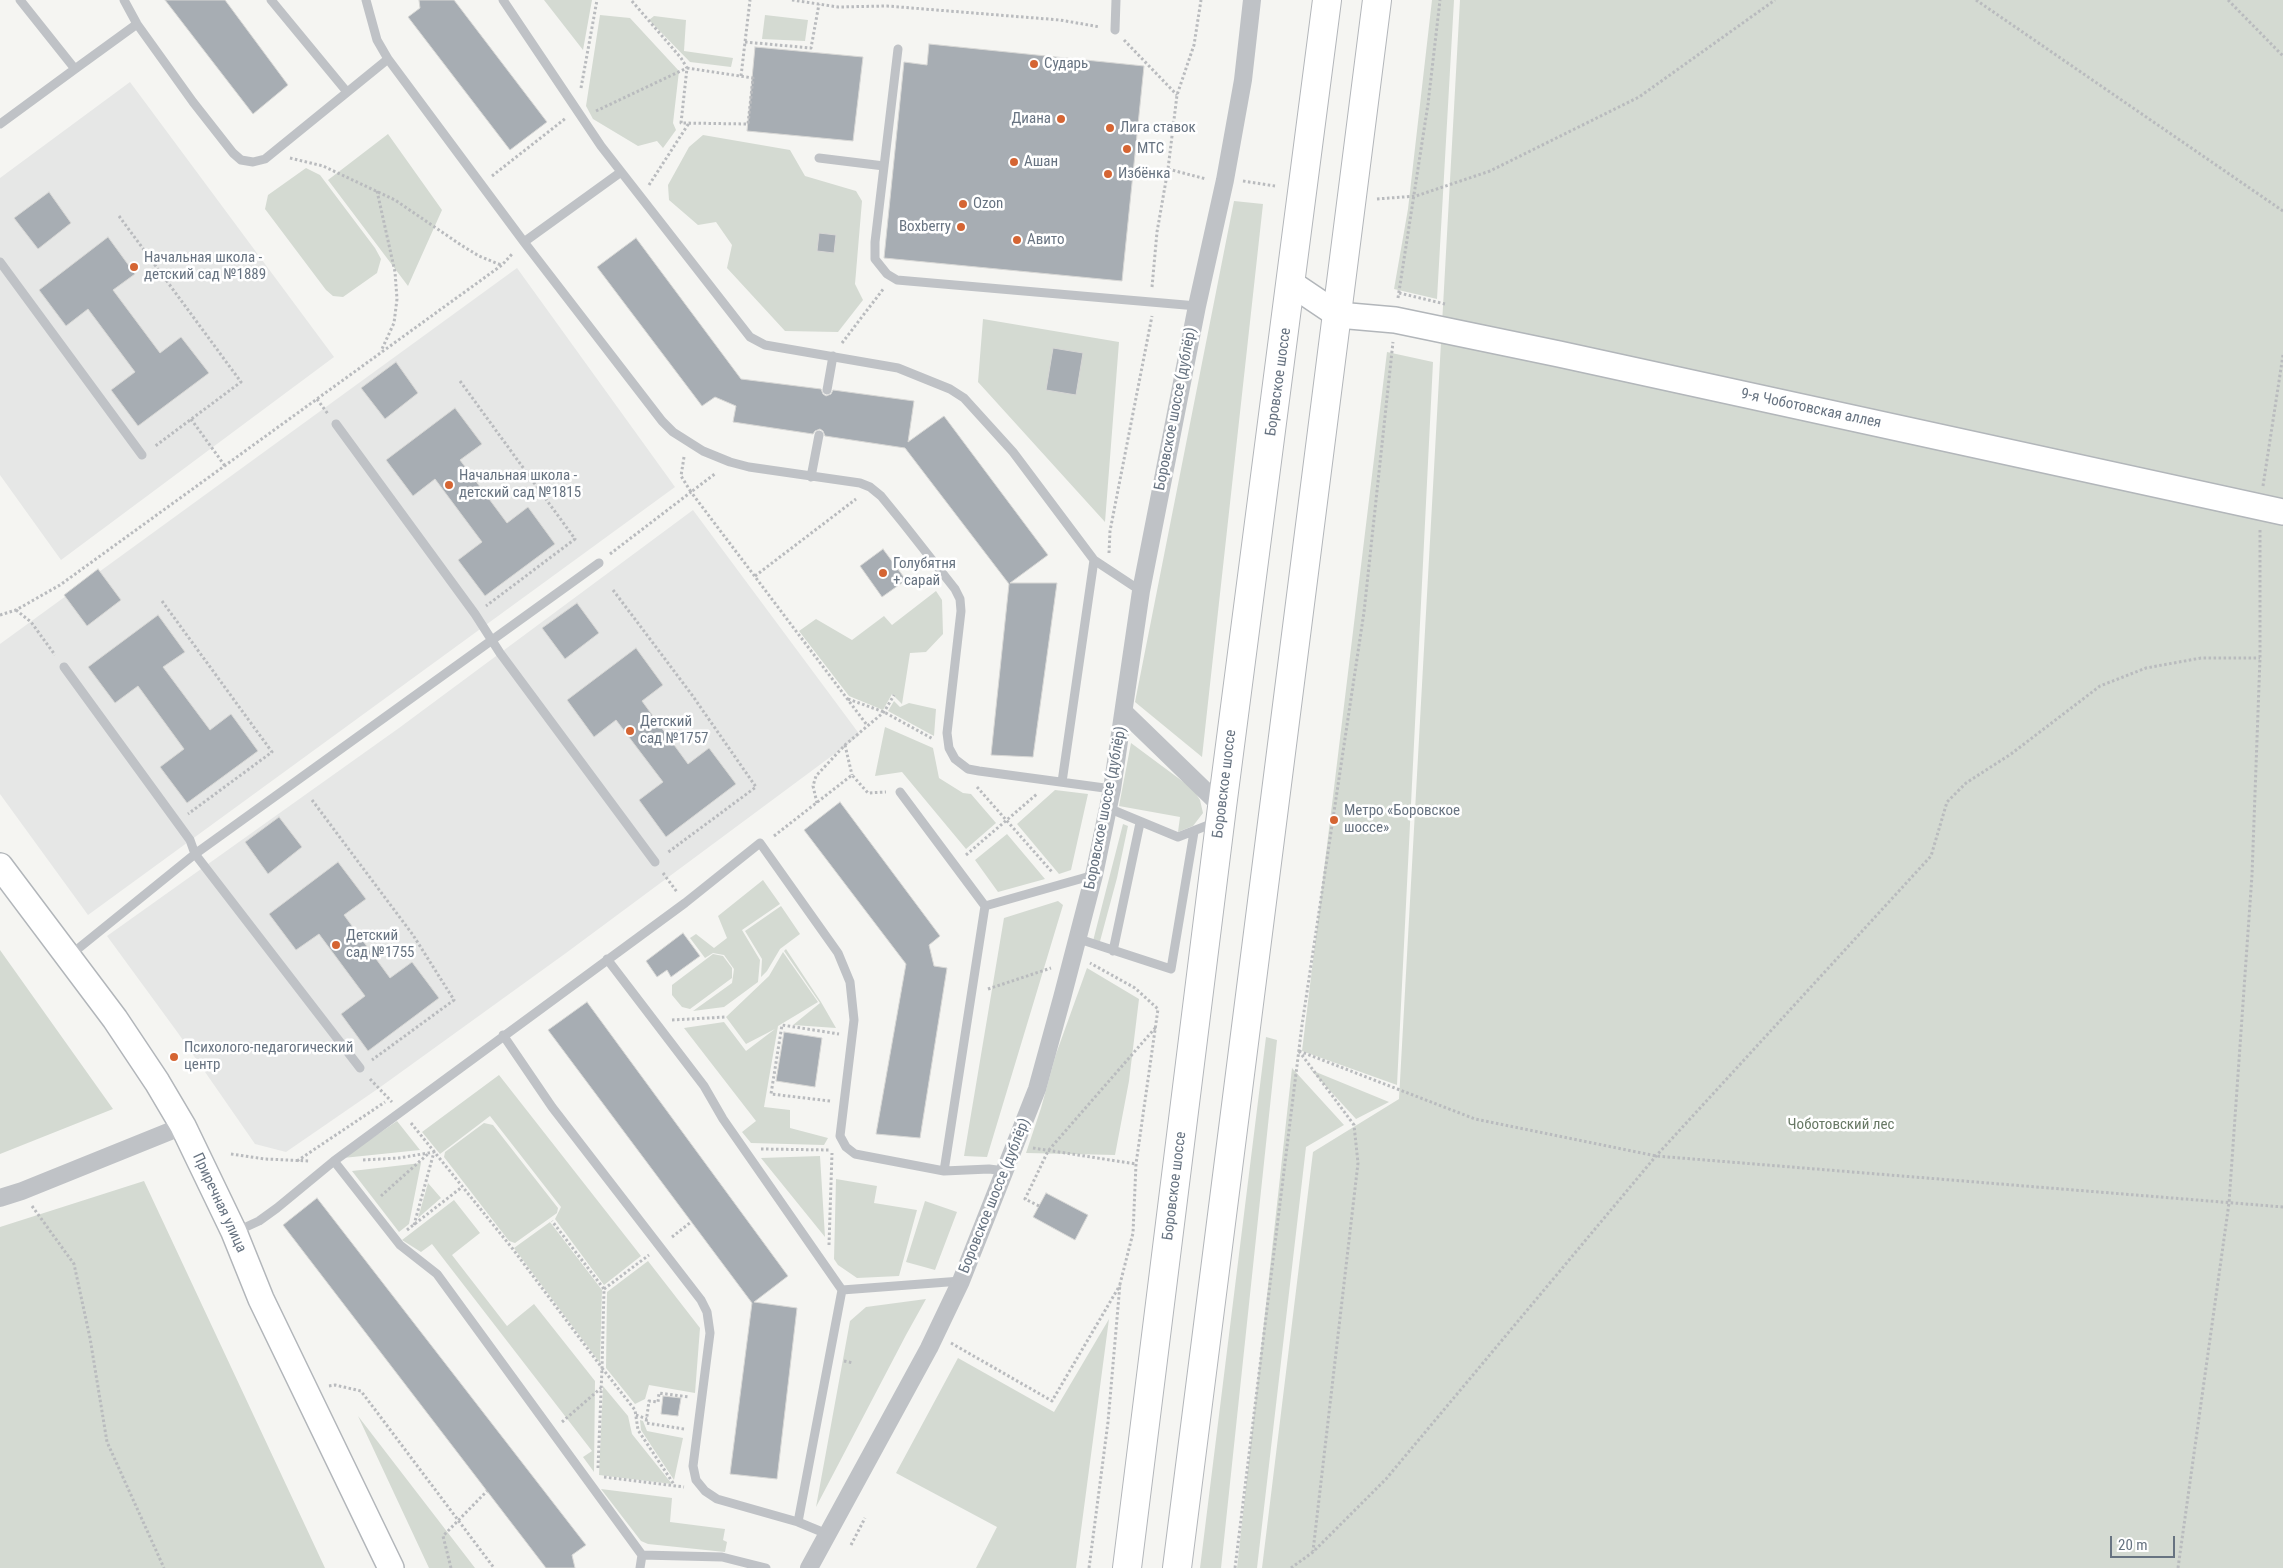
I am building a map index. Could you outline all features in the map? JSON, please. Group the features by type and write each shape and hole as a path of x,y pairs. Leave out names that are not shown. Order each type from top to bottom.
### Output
{"main road":[{"name":"Боровское шоссе","path":"1127,1568 1221,814 1292,284 1327,0"},
{"path":"1177,1568 1377,0"}],"street":[{"name":"Боровское шоссе (дублёр)","path":"809,1568 935,1334 961,1281 1037,1089 1094,875 1112,789 1141,591 1197,306 1227,172 1243,80 1252,0"},
{"path":"1292,284 1338,315"},
{"name":"9-я Чоботовская аллея","path":"1338,315 1395,320 2272,510"},
{"path":"1124,712 1221,814"},
{"name":"Приречная улица","path":"0,866 69,956 152,1074 183,1126 234,1232 261,1299 391,1568"},
{"path":"0,1198 22,1191 183,1126"}],"lane":[{"path":"20,0 75,69"},
{"path":"124,0 137,24 233,153 241,160 253,162 265,159 388,59"},
{"path":"271,0 347,92"},
{"path":"366,0 377,40 388,59 524,242 662,421 687,442 730,462 860,484 870,488 881,496 898,516 955,589 960,599 961,611 947,734 949,748 955,759 968,769 1112,789"},
{"path":"503,0 620,172 750,338 765,345 898,368 950,389 964,398 1013,452 1094,560 1141,591"},
{"path":"1115,30 1116,0"},
{"path":"0,124 137,24"},
{"path":"898,49 875,256 878,264 892,278 897,280 1197,306"},
{"path":"819,158 884,166"},
{"path":"524,242 620,172"},
{"path":"0,262 142,455"},
{"path":"827,390 833,356"},
{"path":"336,424 475,614 492,642 655,862"},
{"path":"811,477 819,435"},
{"path":"1062,782 1094,560"},
{"path":"69,956 196,854 599,563"},
{"path":"64,667 190,840 196,854 360,1068"},
{"path":"900,792 985,906 944,1171"},
{"path":"1108,808 1140,823 1178,837 1194,832 1221,814"},
{"path":"1113,951 1140,823"},
{"path":"1075,951 1113,951 1171,970 1194,832"},
{"path":"234,1232 259,1221 277,1208 334,1161 402,1113 503,1035 685,903 760,843 838,953 846,968 854,1001 852,1035 842,1103 840,1136 846,1147 856,1154 944,1171 989,1169 1006,1171"},
{"path":"985,906 1094,875"},
{"path":"607,959 704,1086 722,1119 842,1290 798,1522"},
{"path":"503,1035 552,1107 701,1300 710,1323 693,1466 696,1480 705,1491 717,1499 798,1522 827,1534"},
{"path":"334,1161 395,1239 437,1274 642,1555 640,1568"},
{"path":"842,1290 961,1281"},
{"path":"642,1555 722,1557 766,1568"}],"path":[{"path":"583,117 687,68 753,78 748,124 681,123 687,68 681,58 631,0"},
{"path":"741,76 750,0"},
{"path":"792,0 838,7 887,6 1060,20 1115,30 1177,95"},
{"path":"1235,1568 1299,1051 1364,612 1395,320 1416,196 1440,0"},
{"path":"1382,197 1388,199 1416,196 1490,171 1639,97 1775,0"},
{"path":"1976,0 2283,211"},
{"path":"2228,0 2283,56"},
{"path":"745,42 811,48 819,4"},
{"path":"640,198 689,123"},
{"path":"0,615 16,610 60,585 502,265 479,256 395,200 323,166 283,157 265,159"},
{"path":"1168,169 1212,180"},
{"path":"1239,181 1275,186"},
{"path":"377,191 395,272 397,299 390,336 380,354"},
{"path":"119,216 241,382 142,455"},
{"path":"833,356 892,278"},
{"path":"2178,1568 2229,1203 2252,875 2260,658 2272,510 2265,463 2283,355"},
{"path":"460,381 575,540 475,614"},
{"path":"191,419 225,466"},
{"path":"687,442 680,470 681,476 691,492 867,725"},
{"path":"599,563 730,462"},
{"path":"755,576 870,488"},
{"path":"613,590 692,695 756,787 655,862 685,903"},
{"path":"162,601 272,752 176,822"},
{"path":"16,610 31,622 64,667"},
{"path":"1291,1568 1312,1552 1386,1479 1656,1156 1930,856 1947,802 1966,783 2011,754 2100,686 2146,668 2201,658 2260,658"},
{"path":"817,803 813,786 816,776 845,745 884,712 894,695"},
{"path":"847,699 884,712 949,748"},
{"path":"845,745 852,775 868,792 900,792"},
{"path":"968,769 975,784 1063,884"},
{"path":"760,843 775,835 852,775"},
{"path":"955,866 1052,781"},
{"path":"312,800 413,935 454,1000 360,1068 402,1113 468,1192 635,1410 638,1430 675,1486"},
{"path":"971,994 1075,951 1145,996 1158,1009 1136,1164 1134,1233 1120,1284 1108,1422 1089,1568"},
{"path":"656,1022 726,1017"},
{"path":"842,1103 771,1094 782,1025 852,1035"},
{"path":"1039,1206 1026,1199 1048,1151 1156,1027"},
{"path":"1299,1051 1475,1119 1656,1156 2283,1207"},
{"path":"1299,1051 1354,1126 1358,1164 1312,1552"},
{"path":"296,1161 389,1099"},
{"path":"1016,1146 1136,1164"},
{"path":"743,1149 832,1150 856,1154"},
{"path":"822,1261 830,1246 832,1150"},
{"path":"231,1154 296,1161 334,1161 399,1158 434,1152"},
{"path":"414,1225 434,1152"},
{"path":"369,1206 429,1153"},
{"path":"395,1239 462,1187"},
{"path":"22,1191 74,1264 90,1338 107,1442 164,1568"},
{"path":"552,1220 604,1289 598,1477 705,1491"},
{"path":"604,1289 691,1222"},
{"path":"935,1334 1052,1401 1120,1284"},
{"path":"304,1390 335,1385 361,1391 494,1568"},
{"path":"551,1431 603,1386"},
{"path":"697,1432 646,1423 649,1401 658,1402 660,1393 702,1399"},
{"path":"636,1416 647,1419"},
{"path":"452,1568 443,1536 487,1491"},
{"path":"850,1545 865,1518"}],"shaded area":[{"name":"Начальная школа - детский сад №1889","path":"130,82 334,357 61,560 0,475 0,178"},
{"path":"517,268 675,487 88,915 0,794 0,644"},
{"path":"693,510 860,735 566,953 379,1088 286,1152 255,1144 178,1033 107,936 399,728"}],"green space":[{"path":"544,0 592,0 583,50"},
{"path":"1432,0 1454,0 1437,299 1394,289 1408,209"},
{"name":"Чоботовский лес","path":"1460,0 2283,0 2283,1568 1262,1568 1313,1152 1399,1099"},
{"path":"600,15 630,18 679,71 673,123 676,130 663,148 657,141 638,146 593,119 586,106"},
{"path":"765,15 808,20 805,41 762,39"},
{"path":"654,16 686,20 684,51 733,58 731,67 690,62 649,20"},
{"path":"388,134 442,210 408,286 328,180"},
{"path":"703,135 790,150 805,176 856,191 862,201 855,284 863,300 838,332 785,331 727,268 732,245 716,222 698,225 669,200 668,185 689,147"},
{"path":"306,168 320,175 375,248 381,259 377,273 343,297 333,296 326,290 265,209 268,195"},
{"path":"1234,201 1263,204 1202,757 1135,702"},
{"path":"983,319 1119,342 1105,522 978,382"},
{"path":"1387,352 1433,362 1397,1085 1302,1051"},
{"path":"936,591 942,600 943,634 926,652 910,653 902,704 892,694 883,710 849,696 799,631 816,619 852,640 884,616 892,625"},
{"path":"894,701 900,707 909,703 936,709 934,736 888,711"},
{"path":"885,727 933,748 939,778 963,793 971,794 996,823 966,849 902,772 875,776"},
{"path":"1131,743 1193,789 1200,800 1203,813 1193,826 1178,832 1180,817 1119,806"},
{"path":"1055,790 1088,794 1071,870 1059,874 1017,824"},
{"path":"1123,824 1128,826 1117,878 1099,945 1093,941"},
{"path":"1007,834 1045,879 998,892 975,860"},
{"path":"763,880 780,904 742,930 760,960 758,982 724,1007 693,1011 732,983 734,969 724,955 713,953 705,958 690,938 696,934 714,948 727,938 718,916"},
{"path":"1058,901 1063,905 987,1157 964,1156 1004,918"},
{"path":"781,906 800,934 780,949 767,971 761,977 762,959 745,931"},
{"path":"786,949 836,1028 793,1025 820,1003 784,951"},
{"path":"0,950 113,1109 0,1154"},
{"path":"783,952 818,1002 778,1026 764,1107 790,1110 790,1128 828,1138 824,1145 751,1143 742,1132 756,1121 684,1028 724,1022 746,1051 775,1029 746,1044 726,1017 769,976"},
{"path":"713,954 723,956 732,968 732,978 690,1009 682,1007 672,995 672,985"},
{"path":"1087,968 1139,999 1129,1081 1115,1155 1026,1153 1056,1054"},
{"path":"1266,1037 1277,1040 1221,1568 1200,1568"},
{"path":"1292,1068 1344,1125 1306,1147 1257,1568 1237,1568"},
{"path":"1311,1070 1389,1102 1356,1119"},
{"path":"499,1075 641,1256 604,1285 555,1219 561,1207 490,1116 440,1154 422,1132"},
{"path":"397,1121 420,1150 343,1158"},
{"path":"484,1123 493,1125 558,1208 557,1213 515,1243 509,1241 444,1157 445,1152"},
{"path":"820,1156 825,1237 761,1158"},
{"path":"421,1163 409,1224 399,1232 352,1171"},
{"path":"836,1179 877,1186 874,1203 917,1210 899,1276 857,1278 838,1265 834,1259"},
{"path":"144,1181 325,1568 0,1568 0,1227"},
{"path":"428,1183 441,1198 418,1218"},
{"path":"454,1200 480,1233 452,1255 507,1326 534,1304 595,1381 594,1472 583,1457 592,1451 432,1244 421,1252 402,1240"},
{"path":"925,1201 957,1212 935,1270 906,1262"},
{"path":"550,1222 602,1290 600,1363 514,1248"},
{"path":"648,1261 700,1328 695,1393 649,1385 645,1399 635,1404 606,1368 607,1292"},
{"path":"926,1299 816,1507 850,1321 866,1307"},
{"path":"1109,1319 1076,1568 976,1568 997,1527 896,1473 958,1358 1054,1412"},
{"path":"603,1386 628,1416 632,1434 672,1484 599,1475"},
{"path":"358,1416 475,1568 429,1568"},
{"path":"640,1420 643,1421 647,1431 683,1438 674,1480 641,1430"},
{"path":"601,1489 672,1498 670,1522 725,1529 723,1540 727,1542 725,1552 648,1544 641,1541"}],"building":[{"path":"165,0 225,0 288,85 253,114"},
{"path":"419,0 454,0 547,122 510,150 408,17 420,8"},
{"name":"Ашан","path":"929,44 1144,66 1122,281 884,258 904,62 927,65"},
{"path":"755,47 863,57 853,141 747,131"},
{"path":"49,192 71,223 38,249 14,218"},
{"path":"819,233 836,235 834,253 817,251"},
{"path":"108,237 135,274 113,290 160,353 181,337 209,373 138,426 111,390 135,372 88,309 66,326 39,290"},
{"path":"636,238 741,379 821,389 826,396 831,394 833,390 914,401 908,442 944,416 1048,555 1010,583 1057,583 1033,757 991,755 1009,584 905,448 825,436 820,429 813,434 733,422 736,406 715,397 702,406 597,267"},
{"path":"1053,348 1083,353 1076,395 1046,390"},
{"path":"396,362 418,393 385,419 361,388"},
{"path":"455,408 482,444 460,460 507,523 528,507 555,544 485,596 458,560 482,542 435,479 413,496 386,460"},
{"name":"Голубятня + сарай","path":"883,549 906,580 882,597 860,566"},
{"path":"98,569 121,600 87,626 64,595"},
{"path":"577,603 599,633 565,659 542,628"},
{"path":"158,615 185,652 163,667 210,730 231,714 258,751 187,803 160,767 184,749 138,686 115,703 88,667"},
{"path":"636,648 663,685 642,701 688,764 709,748 736,784 666,837 639,800 663,782 616,720 594,737 567,700"},
{"path":"840,802 940,936 929,945 934,966 947,968 920,1138 876,1134 906,964 804,830"},
{"path":"279,817 302,847 268,874 245,842"},
{"path":"338,862 366,899 344,915 390,978 412,962 439,998 368,1051 341,1014 365,996 319,934 296,950 269,914"},
{"path":"683,933 700,956 671,977 667,970 657,977 646,961"},
{"path":"587,1002 788,1276 754,1302 797,1308 777,1479 730,1474 752,1303 548,1030"},
{"path":"784,1032 822,1038 815,1087 776,1081"},
{"path":"1046,1193 1088,1215 1075,1240 1033,1217"},
{"path":"317,1198 586,1545 572,1555 575,1568 546,1568 283,1225"},
{"path":"663,1396 681,1398 678,1416 661,1414"}],"place":[{"name":"Сударь","path":"1034,64"},
{"name":"Диана","path":"1061,119"},
{"name":"Лига ставок","path":"1110,128"},
{"name":"МТС","path":"1127,149"},
{"name":"Ашан","path":"1014,162"},
{"name":"Избёнка","path":"1108,174"},
{"name":"Ozon","path":"963,204"},
{"name":"Boxberry","path":"961,227"},
{"name":"Авито","path":"1017,240"},
{"name":"Начальная школа - детский сад №1889","path":"134,267"},
{"name":"Начальная школа - детский сад №1815","path":"449,485"},
{"name":"Голубятня + сарай","path":"883,573"},
{"name":"Детский сад №1757","path":"630,731"},
{"name":"Метро «Боровское шоссе»","path":"1334,820"},
{"name":"Детский сад №1755","path":"336,945"},
{"name":"Психолого-педагогический центр","path":"174,1057"}]}
